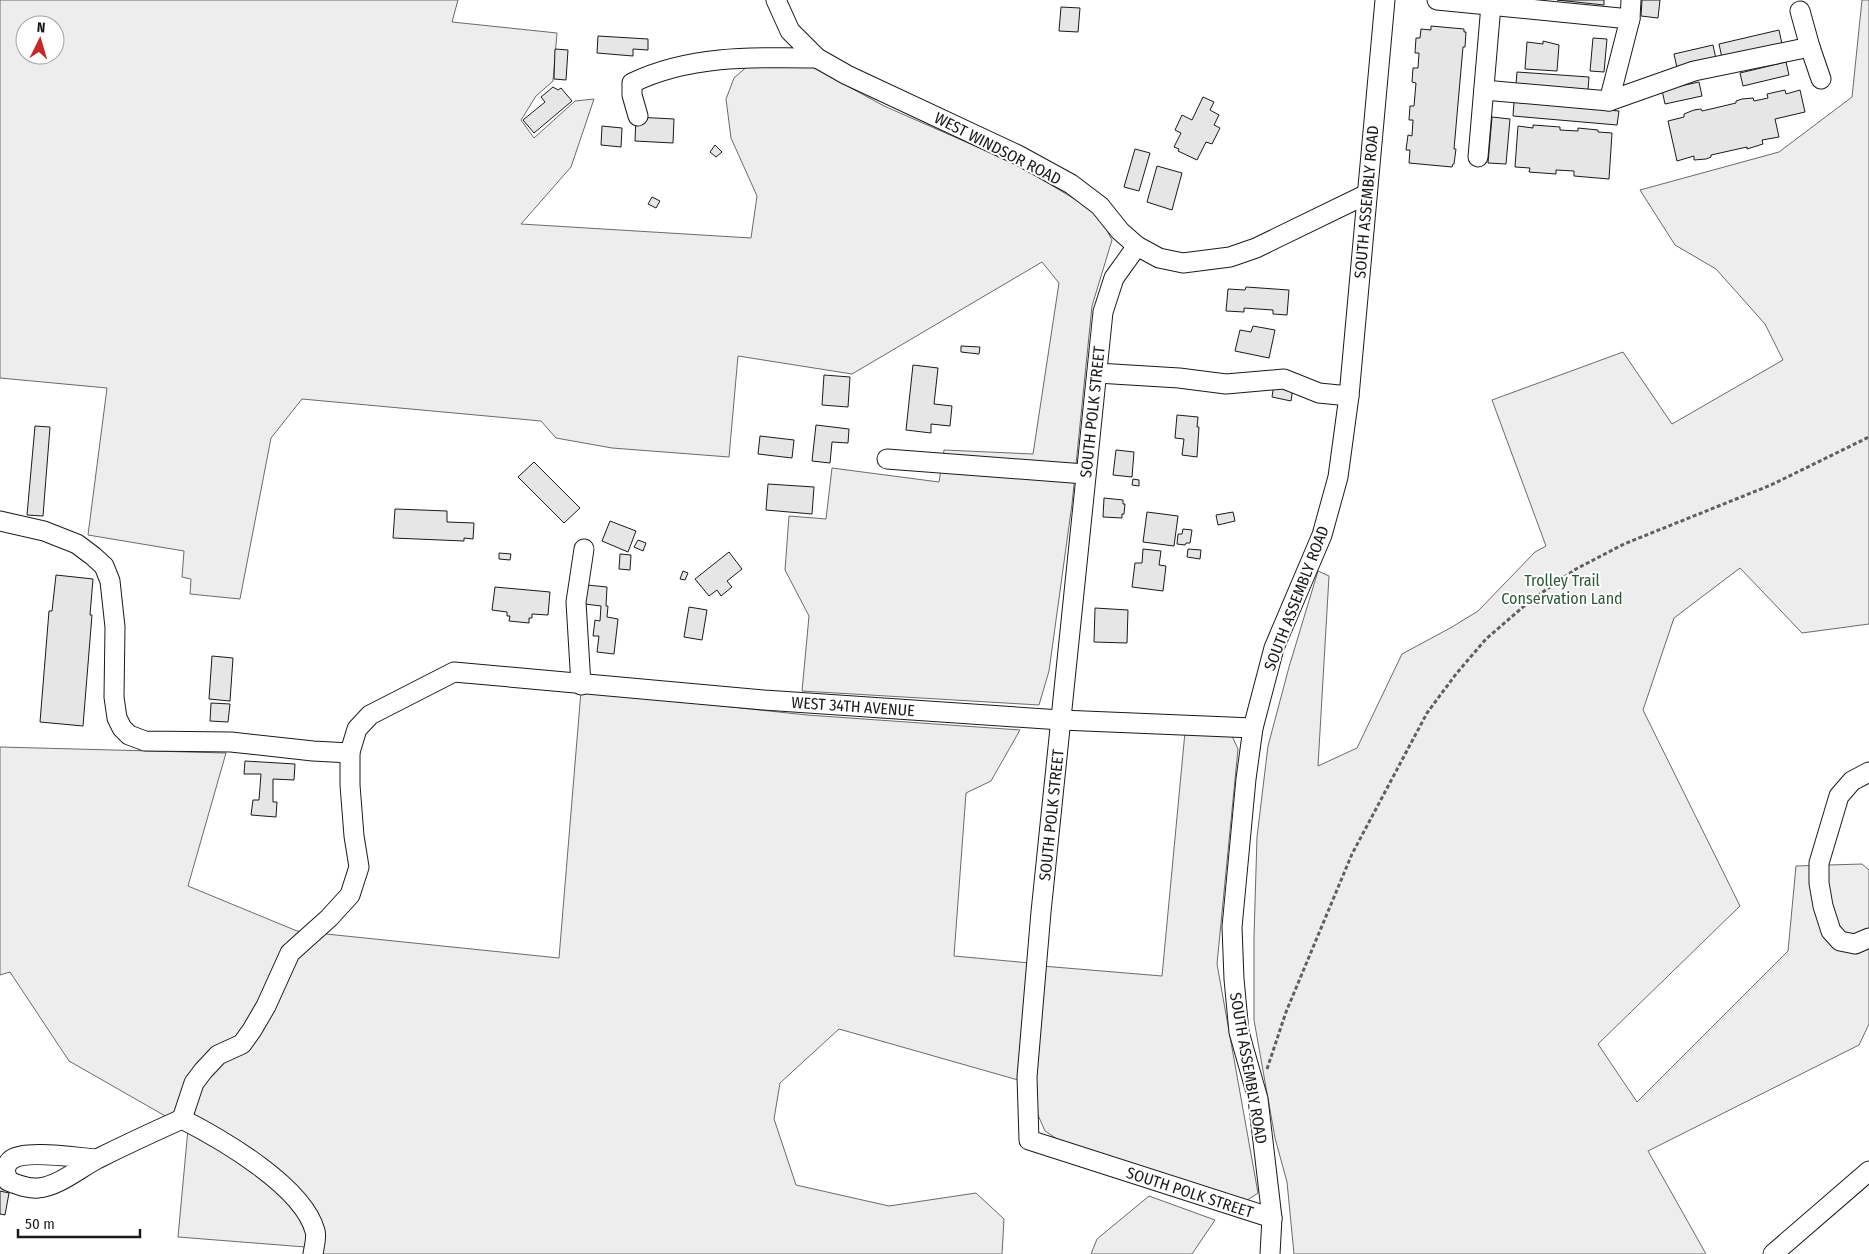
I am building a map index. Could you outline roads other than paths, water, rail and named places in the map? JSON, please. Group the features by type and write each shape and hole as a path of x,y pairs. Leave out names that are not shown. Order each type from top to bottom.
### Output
{"street":[{"name":"WEST WINDSOR ROAD","path":"776,0 790,31 817,58 847,75 1018,155 1071,184 1100,206 1120,231 1137,246 1159,258 1182,262 1230,257 1256,248 1368,194"},
{"name":"SOUTH ASSEMBLY ROAD","path":"1270,1254 1272,1218 1258,1099 1239,1032 1232,927 1246,779 1253,728 1274,648 1322,535 1338,477 1349,396 1385,0"},
{"path":"1437,0 1630,19"},
{"path":"1609,100 1630,19 1631,0"},
{"path":"1478,157 1491,5"},
{"path":"1800,11 1821,79"},
{"path":"1484,90 1609,100 1694,71 1810,47"},
{"path":"638,116 632,96 632,83 653,73 688,63 745,59 817,58"},
{"name":"SOUTH POLK STREET","path":"1137,246 1114,278 1102,312 1098,373 1085,474 1041,912 1027,1077 1029,1140 1272,1218"},
{"path":"1098,373 1179,378 1226,384 1284,379 1319,393 1349,396"},
{"path":"887,459 1085,474"},
{"path":"0,521 44,531 77,544 104,566 110,581 115,627 115,704 117,718 122,728 129,734 145,741 232,742 313,752 350,752 350,785 354,836 360,867 350,895 290,953 266,1006 252,1030 242,1044 218,1055 203,1071 194,1083 182,1119 97,1159"},
{"path":"581,684 576,602 584,549"},
{"name":"WEST 34TH AVENUE","path":"350,752 357,729 370,715 454,672 764,700 1061,720 1253,728"},
{"path":"1869,772 1852,781 1839,796 1819,863 1819,883 1823,906 1831,931 1840,941 1856,944 1869,938"},
{"path":"182,1119 211,1134 256,1164 293,1195 310,1218 316,1233 313,1254"},
{"path":"1773,1254 1869,1171"}],"park label":[{"name":"Trolley Trail Conservation Land","path":"1562,589"}]}
